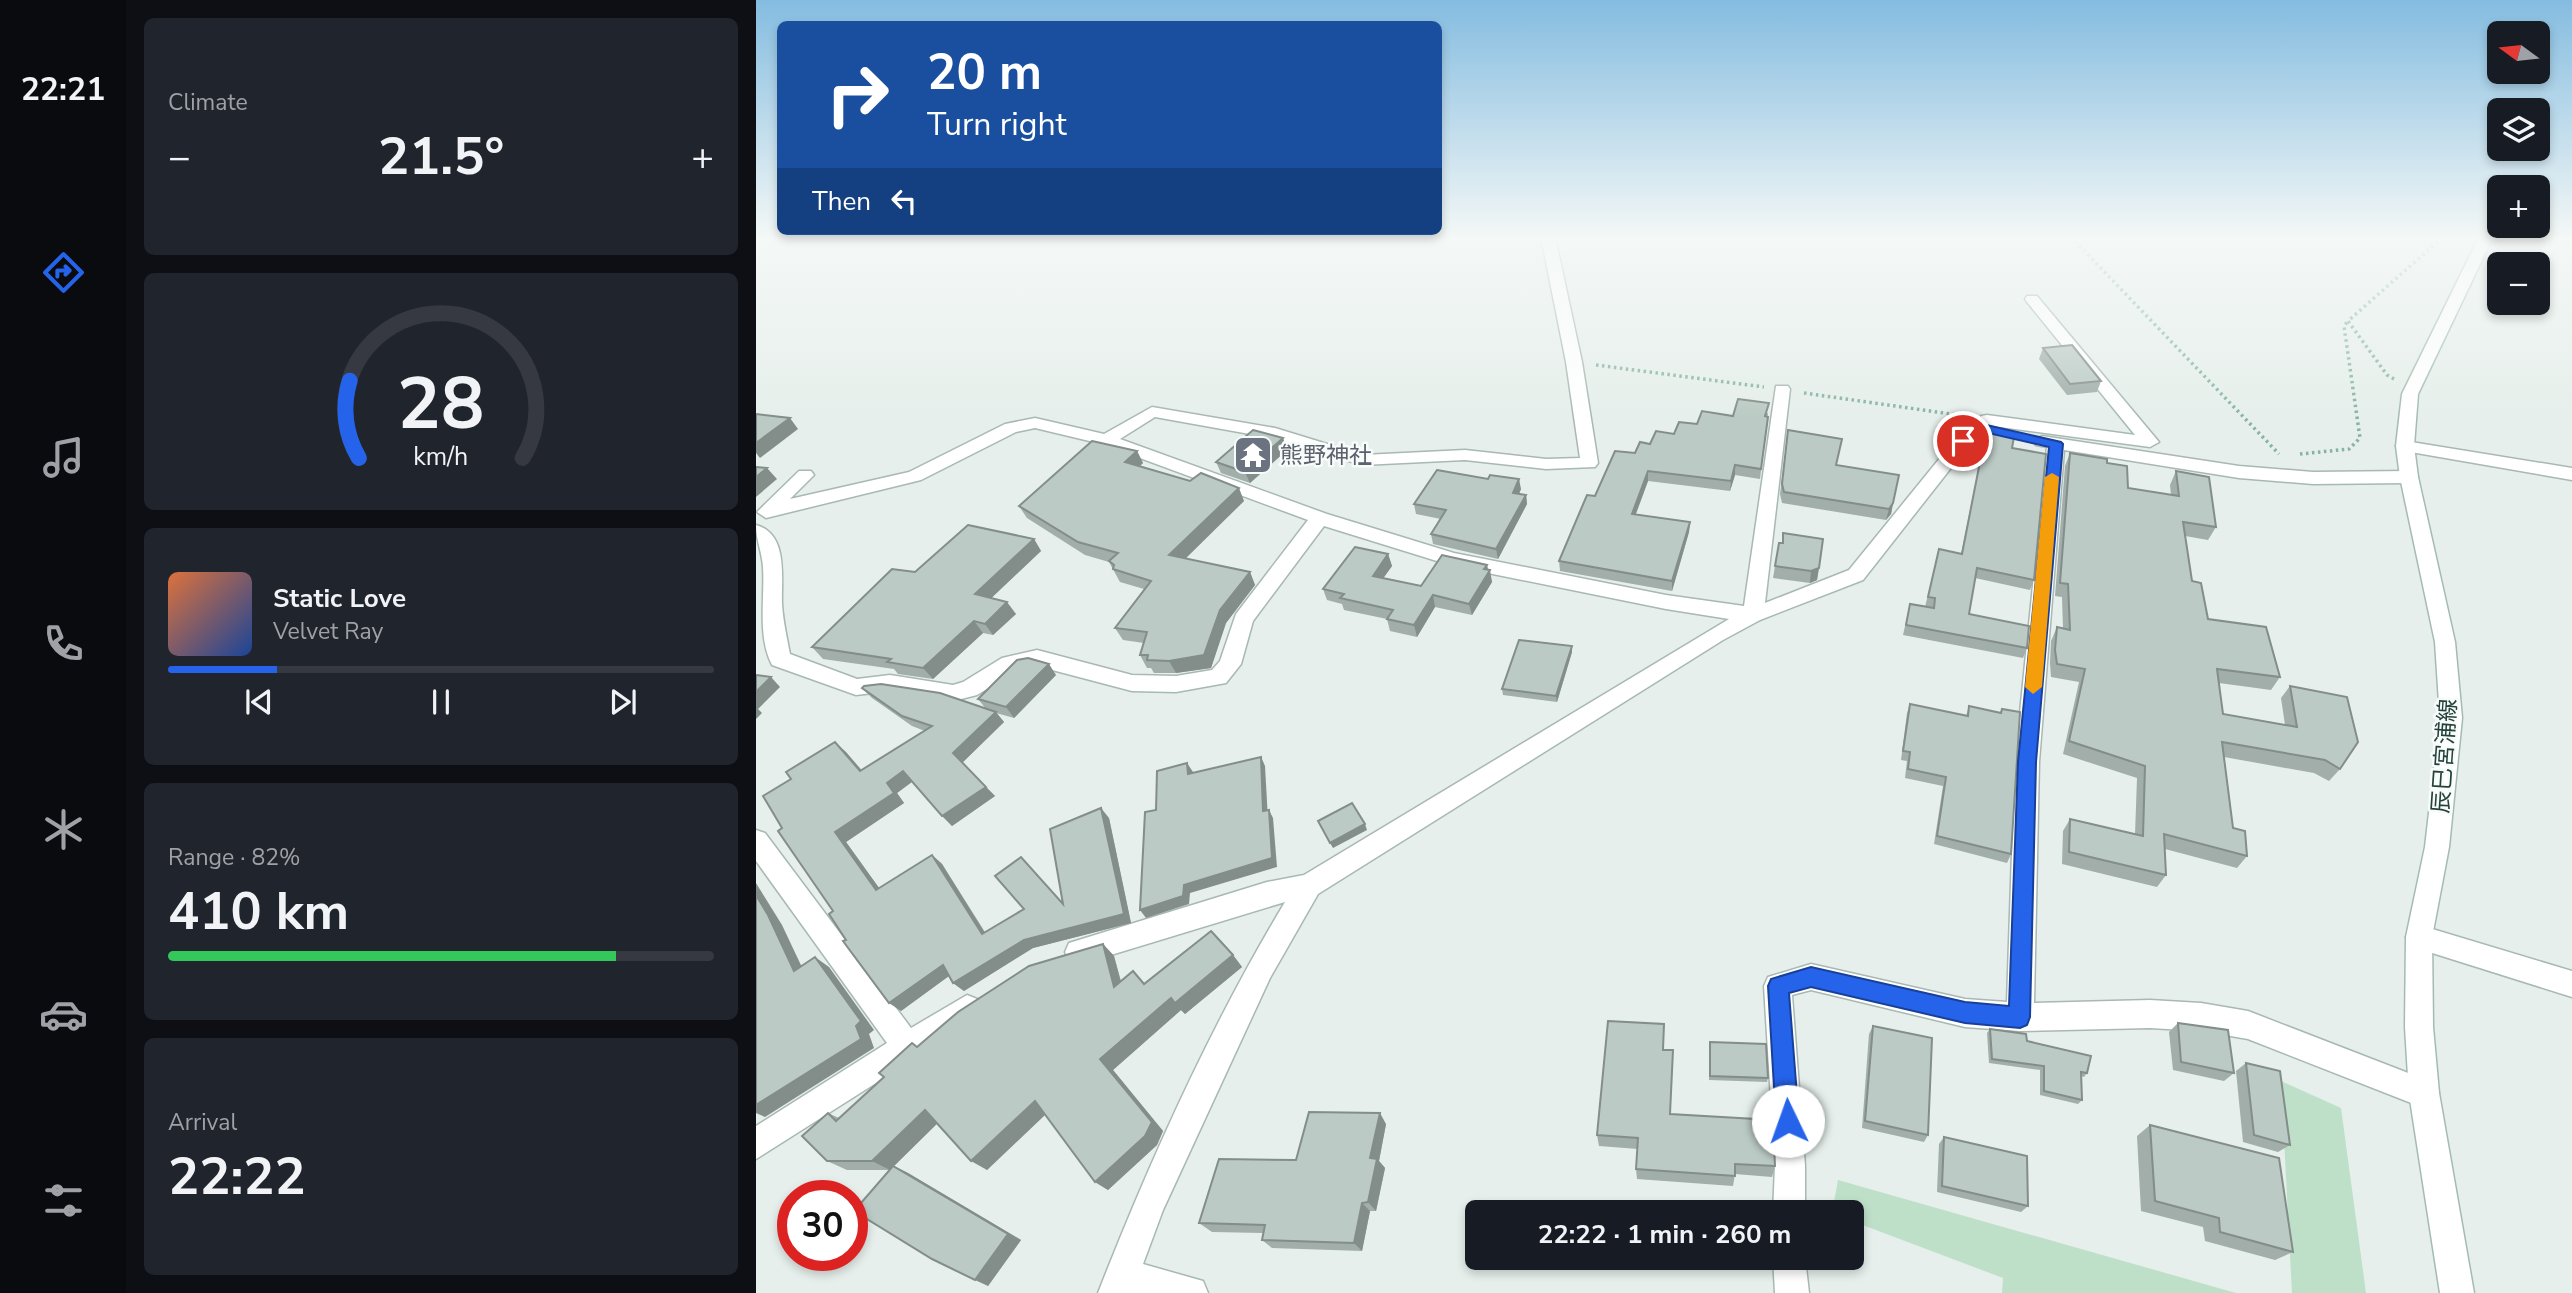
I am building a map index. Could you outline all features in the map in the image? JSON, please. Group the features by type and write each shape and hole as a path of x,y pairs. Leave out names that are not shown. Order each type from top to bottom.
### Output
{"street":[{"path":"1107,440 1152,412 1275,433 1362,460 1465,455 1546,464 1589,463 1574,362 1561,297"},
{"name":"辰巳宮浦線","path":"2457,297 2411,391 2405,446 2409,477 2445,642 2451,719 2437,847 2420,937 2419,1027 2424,1093 2457,1293"},
{"path":"1048,960 1140,935 1267,894 1310,886 1644,678 1753,615 1856,575 1963,441 1982,428 1987,420 2150,442 2032,299"},
{"path":"1753,615 1782,390"},
{"path":"759,519 915,476 1026,423 1107,440 1320,518 1453,559 1508,572 1753,615"},
{"path":"1982,428 2056,444 2239,472 2313,478 2409,477"},
{"path":"2020,1017 2027,762 2056,444"},
{"path":"2405,446 2572,474"},
{"path":"759,519 806,475"},
{"path":"759,519 774,562 772,606 780,659 856,687 890,683 953,693 968,689 1010,664 1037,658 1132,683 1176,684 1218,677 1230,664 1243,619 1320,518"},
{"path":"756,841 908,1048"},
{"path":"1191,1293 1119,1284 1149,1204 1259,969 1310,886"},
{"path":"2420,937 2572,984"},
{"path":"1789,1200 1790,1166 1778,986 1811,977 1965,1013 2020,1017 2150,1014 2201,1017 2248,1025 2424,1093"},
{"path":"756,1144 989,995"},
{"path":"1790,1270 1792,1293"}],"path":[{"path":"2129,297 2279,454"},
{"path":"2269,454 2315,454 2349,449 2360,438 2344,326 2375,297"},
{"path":"2348,321 2387,375 2411,391"}],"green space":[{"path":"2281,1081 2341,1108 2366,1293 2292,1293"},
{"path":"1838,1180 2236,1293 2002,1293 2003,1278 1864,1226 1864,1200 1834,1200"}],"building":[{"path":"2072,345 2101,381 2070,384 2043,348"},
{"path":"1738,399 1769,403 1765,416 1768,417 1761,469 1735,465 1731,481 1648,471 1632,514 1690,522 1672,581 1559,561 1587,495 1595,496 1615,451 1635,453 1640,442 1650,444 1656,431 1674,434 1679,422 1697,424 1702,411 1733,416"},
{"path":"756,414 790,418 756,443"},
{"path":"1253,430 1283,438 1245,472 1216,462"},
{"path":"1788,430 1842,439 1836,465 1899,475 1893,503 1889,509 1784,492 1782,484"},
{"path":"1986,431 2014,437 2012,448 2046,454 2034,580 1977,568 1969,614 2029,626 2027,648 1906,625 1910,604 1934,608 1935,598 1928,597 1939,549 1962,554"},
{"path":"1092,441 1137,451 1125,462 1190,481 1201,473 1239,488 1169,555 1250,572 1220,610 1204,655 1169,661 1147,660 1148,655 1140,655 1147,632 1115,628 1151,581 1113,569 1114,565 1109,561 1118,553 1078,542 1019,506"},
{"path":"2070,453 2107,459 2107,463 2127,466 2128,488 2179,496 2176,471 2209,477 2216,527 2183,522 2192,581 2201,583 2208,619 2266,627 2280,677 2217,669 2223,714 2297,727 2290,686 2347,697 2358,742 2340,769 2325,760 2222,742 2233,828 2245,831 2247,856 2164,834 2166,875 2069,852 2070,819 2143,836 2145,766 2069,741 2085,669 2057,664 2055,650 2057,627 2070,630 2068,584 2060,583"},
{"path":"756,467 767,468 756,477"},
{"path":"1437,470 1488,479 1490,475 1519,479 1513,493 1526,495 1496,549 1431,534 1446,510 1414,504"},
{"path":"968,525 1034,539 975,594 1007,602 985,624 974,621 923,668 887,662 891,659 812,647 892,569 915,572"},
{"path":"1783,533 1823,539 1819,568 1811,571 1775,566 1779,543 1783,543"},
{"path":"1355,547 1388,554 1373,576 1421,586 1442,555 1487,565 1484,569 1490,570 1469,604 1433,595 1414,625 1387,619 1393,610 1340,598 1344,594 1323,589"},
{"path":"1519,640 1572,646 1556,696 1502,689"},
{"path":"1028,658 1049,664 1006,707 978,699 1017,660"},
{"path":"756,675 771,677 756,692"},
{"path":"881,684 940,693 996,712 953,753 986,787 942,816 903,771 887,783 894,793 835,832 876,890 932,855 982,934 1024,909 995,876 1021,857 1063,904 1050,829 1101,808 1124,914 1024,940 953,983 943,965 889,1003 843,941 846,940 829,914 833,911 778,831 782,828 763,796 791,779 786,772 835,742 860,771 932,726 902,716 862,688"},
{"path":"1910,704 1968,716 1969,706 2001,713 2002,709 2020,712 2011,854 1937,836 1946,777 1908,769 1910,752 1903,751"},
{"path":"1261,757 1263,811 1269,810 1272,858 1184,885 1183,896 1140,910 1145,812 1156,810 1157,771 1187,763 1188,774"},
{"path":"1352,803 1365,824 1330,843 1318,821"},
{"path":"756,895 794,971 815,957 861,1021 856,1026 861,1039 756,1105"},
{"path":"1211,931 1233,955 1175,1003 1171,998 1100,1059 1152,1122 1145,1136 1095,1182 1035,1101 971,1161 925,1110 872,1161 827,1161 802,1136 828,1113 836,1121 884,1077 879,1073 912,1043 917,1047 958,1012 1029,966 1103,944 1114,987 1133,971 1144,984"},
{"path":"1608,1021 1664,1024 1663,1050 1673,1050 1670,1114 1773,1120 1775,1166 1735,1164 1735,1176 1636,1169 1638,1138 1597,1135"},
{"path":"2178,1023 2228,1030 2234,1073 2181,1062"},
{"path":"1873,1026 1932,1038 1928,1135 1865,1121"},
{"path":"1990,1029 2026,1034 2027,1041 2091,1056 2087,1073 2081,1072 2082,1100 2044,1091 2044,1066 1992,1059"},
{"path":"1710,1042 1766,1044 1768,1078 1710,1076"},
{"path":"2246,1063 2280,1071 2290,1145 2254,1135"},
{"path":"1309,1112 1380,1113 1370,1158 1377,1159 1368,1202 1362,1203 1354,1243 1262,1240 1265,1225 1199,1223 1219,1159 1296,1160"},
{"path":"2150,1125 2279,1158 2293,1252 2220,1232 2219,1218 2155,1201"},
{"path":"1944,1137 2027,1156 2028,1206 1942,1186"},
{"path":"893,1166 1008,1234 975,1280 932,1259 868,1220 868,1195"}],"slow traffic":[{"path":"2033,687 2052,477"}],"place":[{"name":"熊野神社","path":"1253,455"}],"route":[{"path":"1788,1121 1778,986 1811,977 1965,1013 2020,1017 2027,762 2056,444 1982,428 1963,441"}]}
